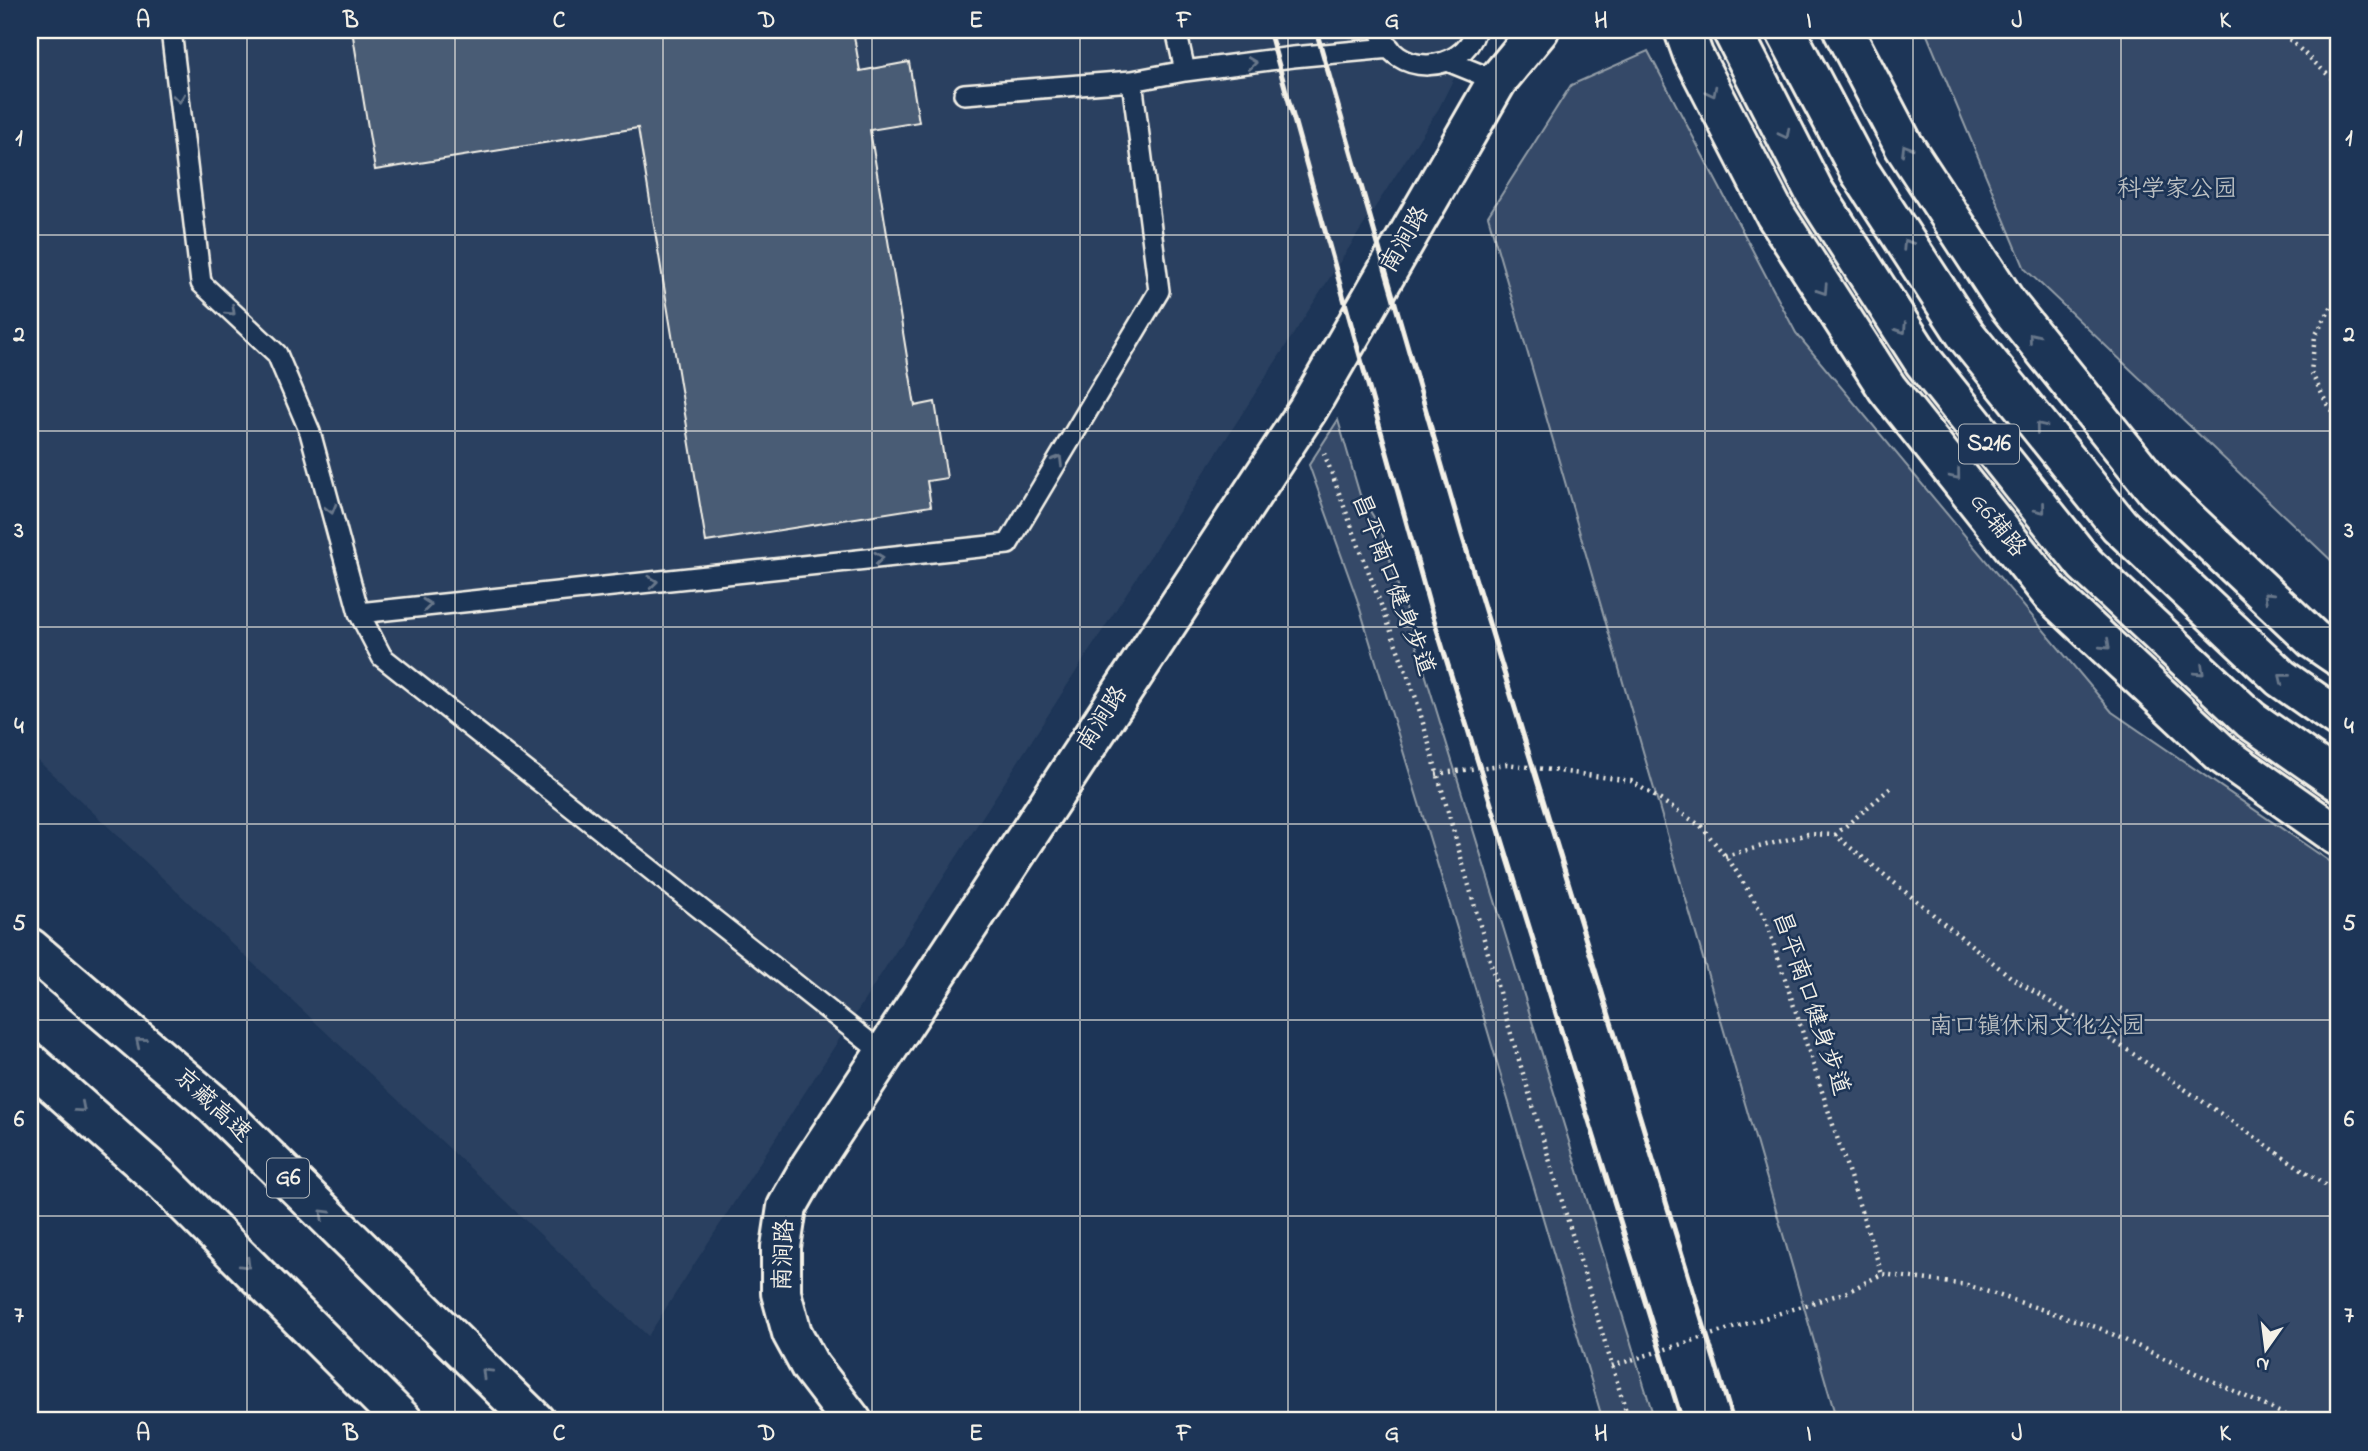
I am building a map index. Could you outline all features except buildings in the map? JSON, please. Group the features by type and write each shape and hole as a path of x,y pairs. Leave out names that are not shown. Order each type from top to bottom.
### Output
{"main road":[{"name":"南涧路","path":"852,1421 810,1366 792,1333 781,1293 780,1247 787,1206 811,1165 1308,410 1497,81 1539,30"},
{"name":"G6辅路","path":"1684,30 1693,55 1775,214 1887,388 2051,594 2223,755 2338,836"},
{"name":"G6辅路","path":"1732,30 1814,191 1924,362 2085,564 2252,720 2338,781"},
{"name":"S216","path":"1785,30 1860,172 1966,335 2119,526 2281,678 2338,718"},
{"path":"1843,30 1904,146 2007,305 2157,491 2314,639 2338,656"},
{"name":"京藏高速","path":"30,948 213,1104 535,1421"},
{"path":"30,1063 160,1178 403,1421"}],"lane":[{"path":"171,30 201,283 276,354 310,432 359,612 382,657 884,1054"},
{"path":"1176,30 1185,71"},
{"path":"1380,30 1390,48 1402,59 1417,65 1434,66 1450,62 1463,52 1473,40 1476,30"},
{"path":"964,94 1132,81 1293,57 1390,48"},
{"path":"1450,62 1497,81"},
{"path":"359,612 1008,544 1159,291 1132,81"}],"path":[{"path":"2279,30 2338,84"},
{"path":"2338,295 2315,335 2311,372 2328,406 2338,416"},
{"name":"昌平南口健身步道","path":"1308,410 1416,698 1508,1024 1629,1421"},
{"name":"昌平南口健身步道","path":"1436,774 1507,764 1631,781 1701,826 1765,918 1882,1274"},
{"path":"1835,835 1893,786"},
{"path":"1724,856 1808,834 1835,835 2012,978 2129,1051 2338,1194"},
{"path":"1612,1366 1847,1292 1882,1274 1966,1284 2099,1328 2298,1421"}],"shaded area":[{"path":"30,30 1478,30 1439,108 648,1336 30,753"}],"green space":[{"name":"科学家公园","path":"1925,30 2338,30 2338,567 2025,269"},
{"name":"南口镇休闲文化公园","path":"1648,51 1796,333 2112,712 2338,867 2338,1421 1837,1421 1488,216 1571,85"},
{"path":"1338,420 1360,495 1380,527 1655,1421 1603,1421 1357,599 1309,465"}],"railway":[{"path":"1269,30 1430,607 1682,1421"},
{"path":"1316,30 1462,535 1733,1421"}]}
